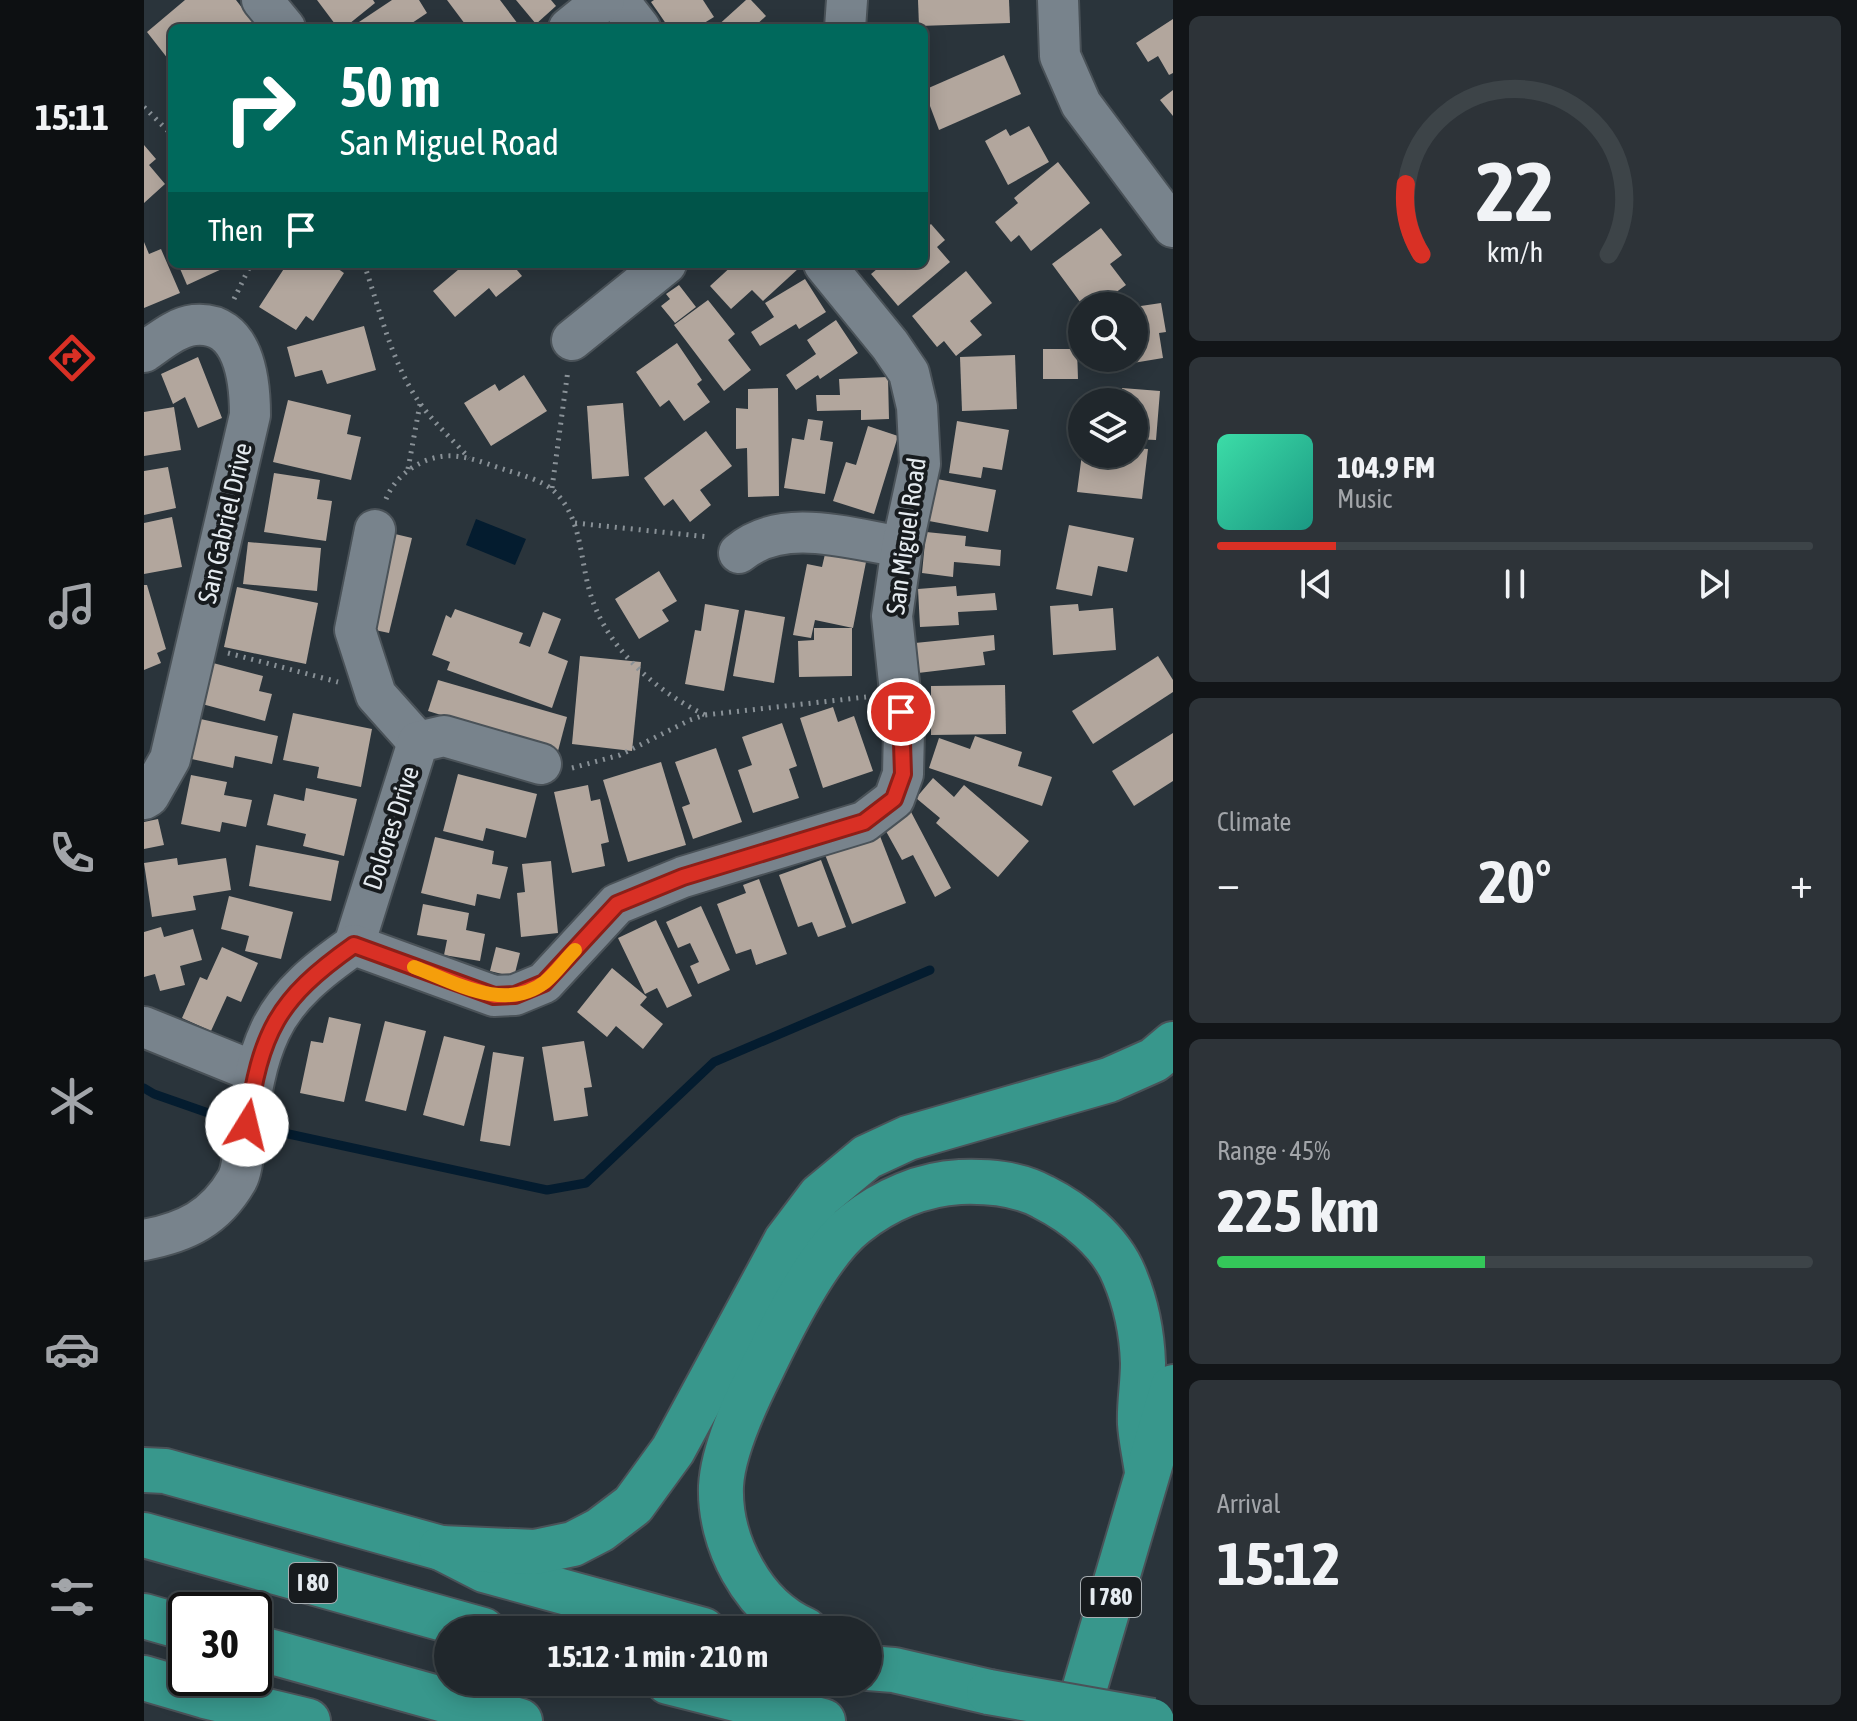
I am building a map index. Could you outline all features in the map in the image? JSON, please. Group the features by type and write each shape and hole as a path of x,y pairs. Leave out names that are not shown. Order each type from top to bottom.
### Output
{"highway":[{"path":"441,1548 535,1552 573,1544 600,1530 633,1505 673,1450 786,1241 820,1196 867,1157 908,1138 1109,1080 1154,1060 1173,1044"},
{"path":"785,1616 769,1605 739,1567 724,1525 721,1484 737,1422 777,1337 825,1257 854,1224 905,1194 940,1183 986,1181 1031,1191 1066,1209 1104,1243 1123,1272 1138,1314 1143,1363 1140,1423 1147,1472"},
{"name":"I 780","path":"1075,1721 1173,1387"},
{"path":"151,1467 441,1548 484,1570 652,1616"},
{"name":"I 80","path":"144,1535 434,1616"},
{"path":"144,1616 168,1623"},
{"path":"272,1652 520,1721"},
{"path":"882,1666 989,1692 1152,1721"},
{"path":"144,1678 168,1685"},
{"path":"205,1696 257,1721"},
{"path":"205,1696 308,1721"},
{"path":"724,1696 823,1721"}],"street":[{"path":"262,0 282,24"},
{"path":"574,24 604,0"},
{"path":"618,0 637,24"},
{"path":"845,24 847,0"},
{"path":"1058,0 1060,56 1081,104 1173,227"},
{"path":"572,340 661,268"},
{"name":"San Miguel Road","path":"354,945 494,996 515,995 544,983 617,904 683,877 864,822 894,799 903,774 904,730 892,616 902,547 920,464 917,407 909,373 827,268"},
{"name":"San Gabriel Drive","path":"144,352 171,333 195,325 219,328 235,345 246,364 250,390 250,415 170,759 149,796 144,799"},
{"path":"375,530 355,630 374,691 418,742"},
{"path":"746,547 793,532 902,547"},
{"name":"Dolores Drive","path":"354,945 418,742 444,736 541,764"},
{"path":"144,1240 172,1235 205,1220 239,1178 255,1072 270,1030 293,996 323,967 354,945"},
{"path":"144,1027 255,1072"}],"path":[{"path":"144,107 168,131"},
{"path":"365,268 395,357 420,403 470,459"},
{"path":"552,488 572,340"},
{"path":"408,469 420,403"},
{"path":"375,530 388,494 408,469 436,457 470,459 552,488 575,523 589,592 607,630 644,674 705,715"},
{"path":"575,523 746,547"},
{"path":"196,645 374,691"},
{"path":"541,764 547,768 567,770 602,762 705,715 899,694"}],"water":[{"path":"476,519 526,539 515,565 466,545"}],"building":[{"path":"185,0 236,0 253,22 168,24 168,59 147,32"},
{"path":"317,0 373,0 375,3 349,24 335,24"},
{"path":"392,0 419,0 427,13 410,24 356,24"},
{"path":"447,0 500,0 518,24 465,24"},
{"path":"516,0 551,0 556,6 536,24"},
{"path":"703,0 714,17 703,24 666,24 651,2"},
{"path":"746,0 751,0 766,16 757,24 719,24"},
{"path":"918,0 1009,0 1010,23 919,24"},
{"path":"1173,19 1173,73 1169,75 1158,56 1148,62 1136,43"},
{"path":"1004,55 1021,94 939,130 928,101 928,88"},
{"path":"1173,90 1173,116 1160,100"},
{"path":"1029,126 1049,162 1008,185 985,141 1006,129 1010,136"},
{"path":"144,145 156,159 149,165 165,184 144,203"},
{"path":"1058,162 1090,203 1031,251 1019,235 1011,242 995,222 1018,203 1014,198"},
{"path":"931,224 945,240 937,247 950,262 898,306 871,274 878,268 928,268 928,227"},
{"path":"1101,228 1122,255 1110,264 1126,285 1116,292 1073,292 1052,264"},
{"path":"144,242 149,254 161,249 180,293 144,308"},
{"path":"180,268 224,268 187,285"},
{"path":"284,268 337,268 344,273 313,321 306,316 296,330 259,307"},
{"path":"460,268 515,268 522,276 496,297 489,288 455,317 433,291"},
{"path":"730,268 799,268 763,301 752,290 731,309 710,286"},
{"path":"966,271 992,303 970,321 982,335 956,356 944,341 937,347 912,316"},
{"path":"805,279 826,312 799,329 796,324 760,346 751,332 774,317 765,303"},
{"path":"679,285 696,307 675,323 661,306 670,299 666,294"},
{"path":"708,300 735,334 728,340 751,370 724,391 674,325"},
{"path":"1161,303 1166,332 1159,333 1163,358 1148,360 1148,305"},
{"path":"836,320 858,353 820,379 818,375 796,390 786,375 816,354 807,340"},
{"path":"364,326 376,370 327,384 322,370 295,377 287,347"},
{"path":"677,343 702,380 697,384 710,402 684,421 669,400 660,407 636,372"},
{"path":"1043,349 1068,349 1068,372 1078,372 1078,379 1043,379"},
{"path":"1015,355 1017,409 962,411 960,357"},
{"path":"198,357 222,418 198,428 185,397 173,404 161,374"},
{"path":"524,375 547,411 491,446 464,403 495,384 499,391"},
{"path":"888,377 889,419 861,420 861,410 817,411 816,395 840,395 839,379"},
{"path":"778,388 779,496 748,497 747,448 736,449 736,408 748,409 748,389"},
{"path":"1148,390 1160,391 1156,440 1148,440"},
{"path":"288,400 351,415 347,434 361,437 351,480 273,462"},
{"path":"623,403 629,476 592,479 587,406"},
{"path":"174,407 181,450 144,456 144,412"},
{"path":"808,419 823,421 820,440 833,442 825,494 784,488 792,438 804,440"},
{"path":"957,421 1009,430 1002,470 983,467 981,478 949,473"},
{"path":"868,426 898,436 874,514 833,501 846,462 856,465"},
{"path":"706,431 732,466 700,490 711,505 690,522 673,499 664,506 644,478"},
{"path":"168,467 176,508 144,515 144,471"},
{"path":"1080,468 1146,468 1142,499 1077,492"},
{"path":"274,473 320,480 317,499 332,501 326,541 264,532"},
{"path":"937,479 996,490 988,532 929,521"},
{"path":"172,517 182,567 144,574 144,523"},
{"path":"1069,525 1134,538 1127,572 1098,566 1092,596 1056,589"},
{"path":"378,530 412,538 389,633 356,626"},
{"path":"926,532 966,536 965,546 1001,550 1000,566 954,562 953,577 922,573"},
{"path":"248,542 321,548 317,591 243,584"},
{"path":"825,554 866,562 853,628 815,620 811,638 793,635 807,564 822,567"},
{"path":"659,571 677,601 662,610 669,621 639,639 615,599"},
{"path":"144,585 147,585 166,649 157,653 161,663 144,670"},
{"path":"956,586 957,596 995,593 997,610 958,612 959,625 920,627 918,589"},
{"path":"237,587 318,603 306,664 224,647"},
{"path":"705,604 739,610 724,691 685,684 695,630 701,631"},
{"path":"1078,604 1079,611 1113,608 1116,650 1053,655 1050,606"},
{"path":"455,609 523,633 519,643 530,647 543,612 561,619 548,653 568,661 552,708 447,670 450,662 432,655 446,615 451,618"},
{"path":"745,610 785,617 774,683 733,676"},
{"path":"814,628 852,628 852,676 799,677 798,641 814,640"},
{"path":"994,635 995,650 983,652 985,665 918,673 915,643"},
{"path":"580,656 641,662 632,751 572,744"},
{"path":"1158,656 1173,680 1173,692 1093,744 1072,711"},
{"path":"213,663 263,676 259,691 272,694 265,721 202,704"},
{"path":"438,680 567,717 558,751 428,711"},
{"path":"1005,685 1006,734 931,735 931,686"},
{"path":"833,707 838,722 854,716 873,771 823,788 800,718"},
{"path":"293,713 372,729 361,787 317,778 319,767 283,760"},
{"path":"196,718 278,736 272,764 235,756 233,768 187,758"},
{"path":"782,723 797,766 789,769 799,798 753,813 738,770 752,765 742,737"},
{"path":"1173,733 1173,781 1134,806 1112,771"},
{"path":"975,736 1022,752 1018,766 1052,777 1042,806 929,768 939,738 970,749"},
{"path":"716,748 742,822 693,839 682,807 690,804 675,762"},
{"path":"661,762 686,845 628,862 603,780"},
{"path":"458,774 537,794 526,838 486,828 483,841 443,831"},
{"path":"191,775 227,782 224,795 252,800 246,827 222,822 220,832 181,824"},
{"path":"933,778 954,797 964,785 1029,841 998,877 936,823 940,818 916,798"},
{"path":"588,785 591,801 600,799 609,842 601,844 605,866 572,873 554,792"},
{"path":"306,788 357,799 344,856 303,846 306,834 267,825 274,794 304,801"},
{"path":"910,810 951,888 935,897 913,855 902,860 882,824"},
{"path":"158,819 164,845 144,849 144,822"},
{"path":"878,831 906,903 852,924 824,852"},
{"path":"435,837 494,851 492,864 508,867 500,899 477,894 475,906 421,893"},
{"path":"256,845 339,861 331,901 249,886"},
{"path":"177,858 178,865 226,858 231,890 193,896 196,910 152,917 144,863"},
{"path":"821,860 846,927 818,937 812,922 798,927 779,875"},
{"path":"551,861 558,933 521,937 517,893 525,892 522,864"},
{"path":"759,879 787,954 756,965 751,949 736,954 717,904 746,893 743,885"},
{"path":"229,896 293,912 281,959 245,951 249,936 221,929"},
{"path":"423,904 469,913 466,930 485,934 480,961 444,955 447,940 417,935"},
{"path":"701,906 730,970 698,984 690,966 699,962 690,943 678,948 666,922"},
{"path":"656,920 692,996 667,1008 657,988 645,994 618,938"},
{"path":"161,927 164,937 193,929 202,960 180,966 185,985 160,991 155,974 144,977 144,932"},
{"path":"222,947 258,963 241,1002 227,996 211,1031 182,1018 200,977 207,980"},
{"path":"496,947 520,953 514,977 490,971"},
{"path":"612,968 647,997 640,1005 663,1024 643,1049 616,1026 607,1037 577,1012"},
{"path":"329,1017 361,1024 344,1102 300,1093 311,1041 323,1043"},
{"path":"385,1021 426,1031 406,1111 365,1101"},
{"path":"444,1036 485,1046 464,1126 423,1115"},
{"path":"584,1041 592,1087 584,1088 588,1116 554,1121 542,1047"},
{"path":"493,1052 524,1057 510,1146 480,1141"}],"waterway":[{"path":"284,1133 547,1190 586,1183 714,1062 930,970"},
{"path":"144,1088 214,1115"}],"slow traffic":[{"path":"414,967 494,996 515,995 544,983 575,950"}],"route":[{"path":"247,1125 255,1072 270,1030 293,996 323,967 354,945 494,996 515,995 544,983 617,904 683,877 864,822 894,799 903,774 904,730 901,712"}]}
